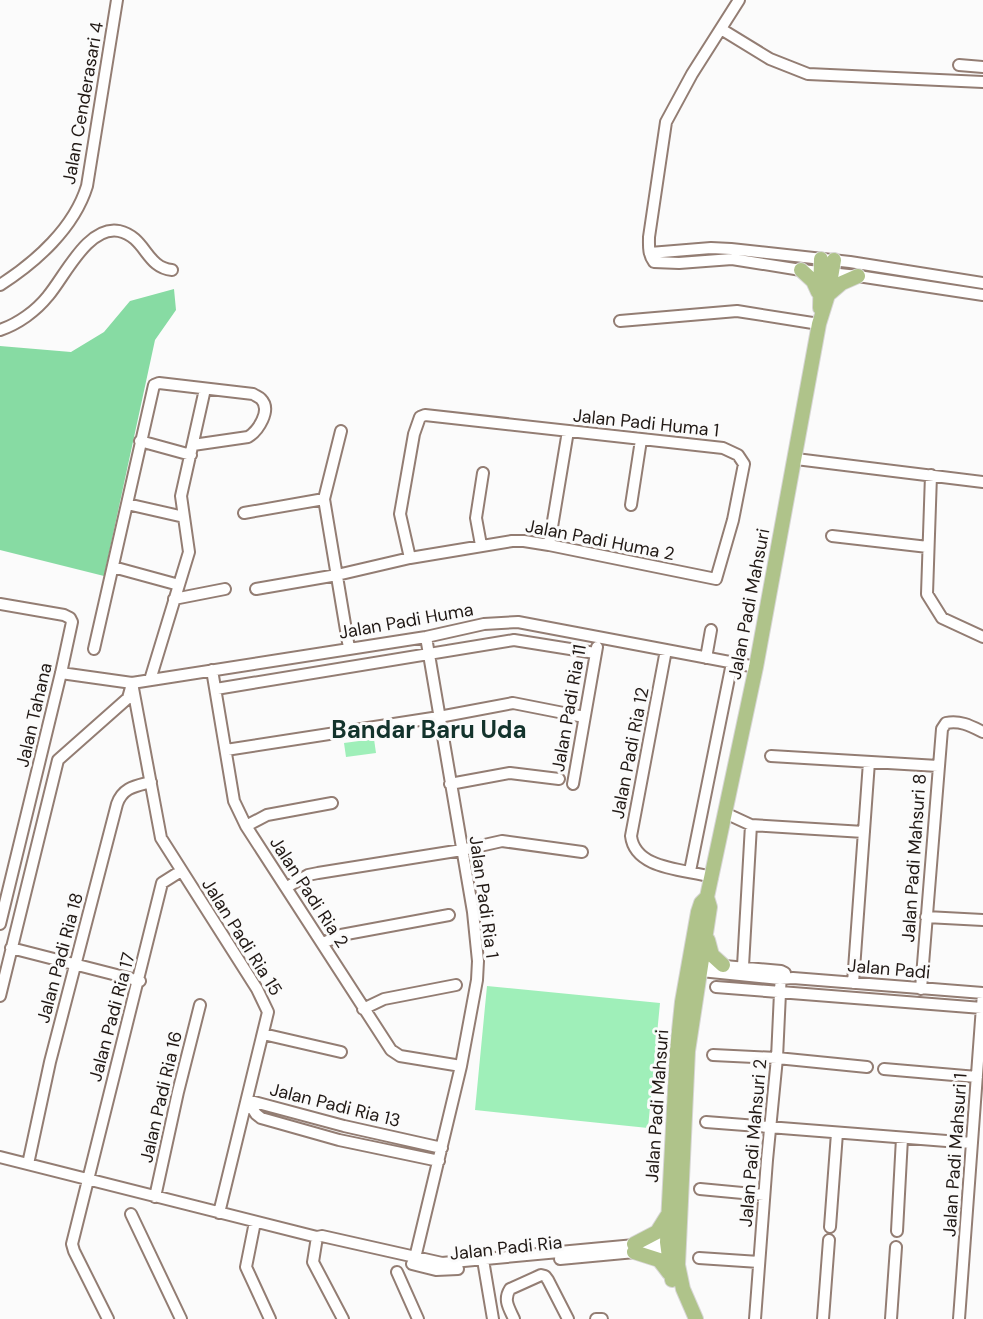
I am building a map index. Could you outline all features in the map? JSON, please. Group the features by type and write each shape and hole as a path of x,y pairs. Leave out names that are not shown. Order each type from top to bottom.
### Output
{"main road":[{"name":"Jalan Padi Mahsuri","path":"669,1245 668,1214 680,1019 688,967 712,876 756,667 796,459 827,266"},
{"path":"801,270 824,294 858,276"},
{"name":"Jalan Padi Mahsuri","path":"687,1319 674,1269 682,1198 688,1051 699,967 710,907 704,902"},
{"path":"680,1019 684,1014 699,967 693,960 704,902"},
{"path":"706,935 712,956 723,965"},
{"path":"674,1269 669,1245 681,1194"},
{"path":"668,1214 657,1232 634,1248 674,1269"},
{"name":"Jalan Padi Mahsuri","path":"674,1269 696,1319"}],"street":[{"name":"Jalan Cenderasari 4","path":"0,285 15,276 58,236 81,203 87,186 117,0"},
{"path":"739,0 683,90 666,122 649,237 650,253 654,262 732,259 801,270 827,266 858,276 983,296"},
{"path":"731,13 733,31 740,41"},
{"path":"721,29 770,59 808,74 983,82"},
{"path":"959,65 983,67"},
{"path":"0,330 29,314 48,296 95,236 104,231 119,231 136,238 150,258 164,269 172,270"},
{"path":"650,253 721,249 827,266 983,283"},
{"path":"620,321 737,311 820,320"},
{"path":"93,649 147,409 156,383 253,394 262,400 265,407 256,432 248,437 192,450 140,441"},
{"path":"150,680 189,552 181,496 205,389"},
{"name":"Jalan Padi Huma 1","path":"410,558 400,514 414,434 420,417 424,415 723,448 738,454 744,464 733,520 716,579"},
{"path":"341,431 324,499 349,648"},
{"path":"549,545 568,431"},
{"path":"631,505 641,440"},
{"path":"796,459 983,482"},
{"path":"481,545 476,518 483,473"},
{"path":"931,476 927,594 942,618 983,638"},
{"path":"244,513 324,499"},
{"path":"127,504 184,518"},
{"path":"832,536 928,548"},
{"name":"Jalan Padi Huma 2","path":"256,589 337,575 481,545 524,541 716,579"},
{"path":"113,567 179,585"},
{"path":"174,599 225,589"},
{"name":"Jalan Tahana","path":"0,604 69,618 72,622 0,924"},
{"name":"Jalan Padi Huma","path":"61,673 132,683 426,638 484,624 518,622 756,667"},
{"path":"706,658 711,630"},
{"name":"Jalan Padi Ria 1","path":"414,1261 461,1066 477,980 478,961 473,912 426,638"},
{"name":"Jalan Padi Ria 11","path":"573,784 598,638"},
{"name":"Jalan Padi Huma","path":"216,689 514,640 595,653"},
{"name":"Jalan Padi Ria 12","path":"666,650 631,836 634,849 651,862 712,876"},
{"path":"323,652 326,671"},
{"name":"Jalan Padi Mahsuri","path":"690,871 732,663"},
{"name":"Jalan Padi Ria 2","path":"212,670 234,801 246,826 363,1009 395,1054 461,1066"},
{"path":"0,996 58,760 128,698 132,683"},
{"name":"Jalan Padi Ria 15","path":"132,683 161,838 267,1007 268,1016 264,1034 219,1213"},
{"path":"226,750 439,717 513,703 584,717"},
{"name":"Jalan Padi Mahsuri 8","path":"921,989 942,729 946,723 954,722 967,724 983,732"},
{"path":"771,756 938,766"},
{"path":"853,983 869,762"},
{"path":"450,784 510,773 559,779"},
{"name":"Jalan Padi Ria 18","path":"28,1164 50,1062 119,798 130,788 151,782"},
{"path":"246,826 267,815 332,803"},
{"path":"725,813 752,825 864,832"},
{"path":"743,961 752,825"},
{"path":"287,887 308,875 462,850 502,841 582,852"},
{"name":"Jalan Padi Ria 17","path":"108,1319 72,1248 140,981 162,883 181,871"},
{"path":"323,944 341,935 449,915"},
{"path":"926,916 983,920"},
{"path":"11,948 140,981"},
{"name":"Jalan Padi","path":"699,967 743,961 793,978 983,993"},
{"name":"Jalan Padi","path":"699,967 781,975"},
{"name":"Jalan Padi Mahsuri 2","path":"755,1319 777,1058 781,975"},
{"path":"363,1009 384,999 456,985"},
{"path":"716,987 982,1008"},
{"name":"Jalan Padi Mahsuri 1","path":"959,1319 983,993"},
{"name":"Jalan Padi Ria 16","path":"154,1197 200,1005"},
{"path":"264,1034 340,1052"},
{"path":"713,1055 777,1058 867,1067"},
{"path":"884,1069 977,1077"},
{"name":"Jalan Padi Ria 13","path":"247,1100 442,1148"},
{"name":"Jalan Padi Ria 13","path":"247,1100 261,1118 339,1140 439,1161"},
{"path":"706,1122 972,1143"},
{"path":"830,1227 837,1133"},
{"path":"897,1231 902,1137"},
{"path":"422,1157 425,1144"},
{"name":"Jalan Padi Ria","path":"0,1157 255,1222 317,1237 322,1236 442,1271 483,1263 669,1245"},
{"path":"700,1189 764,1195"},
{"path":"131,1214 181,1319"},
{"path":"255,1222 246,1267 270,1319"},
{"path":"317,1237 313,1262 343,1319"},
{"path":"823,1319 829,1240"},
{"path":"891,1319 896,1247"},
{"path":"699,1258 759,1262"},
{"path":"483,1263 493,1319"},
{"path":"397,1272 418,1319"},
{"path":"514,1319 507,1306 508,1292 541,1275 548,1280 568,1319"},
{"path":"596,1319 602,1319"}],"green space":[{"path":"174,289 176,310 155,340 104,576 0,550 0,346 71,352 104,332 130,301"},
{"path":"374,739 376,753 346,757 344,743"},
{"path":"487,986 660,1003 648,1128 475,1110"}],"district":[{"name":"Bandar Baru Uda","path":"429,729"}]}
